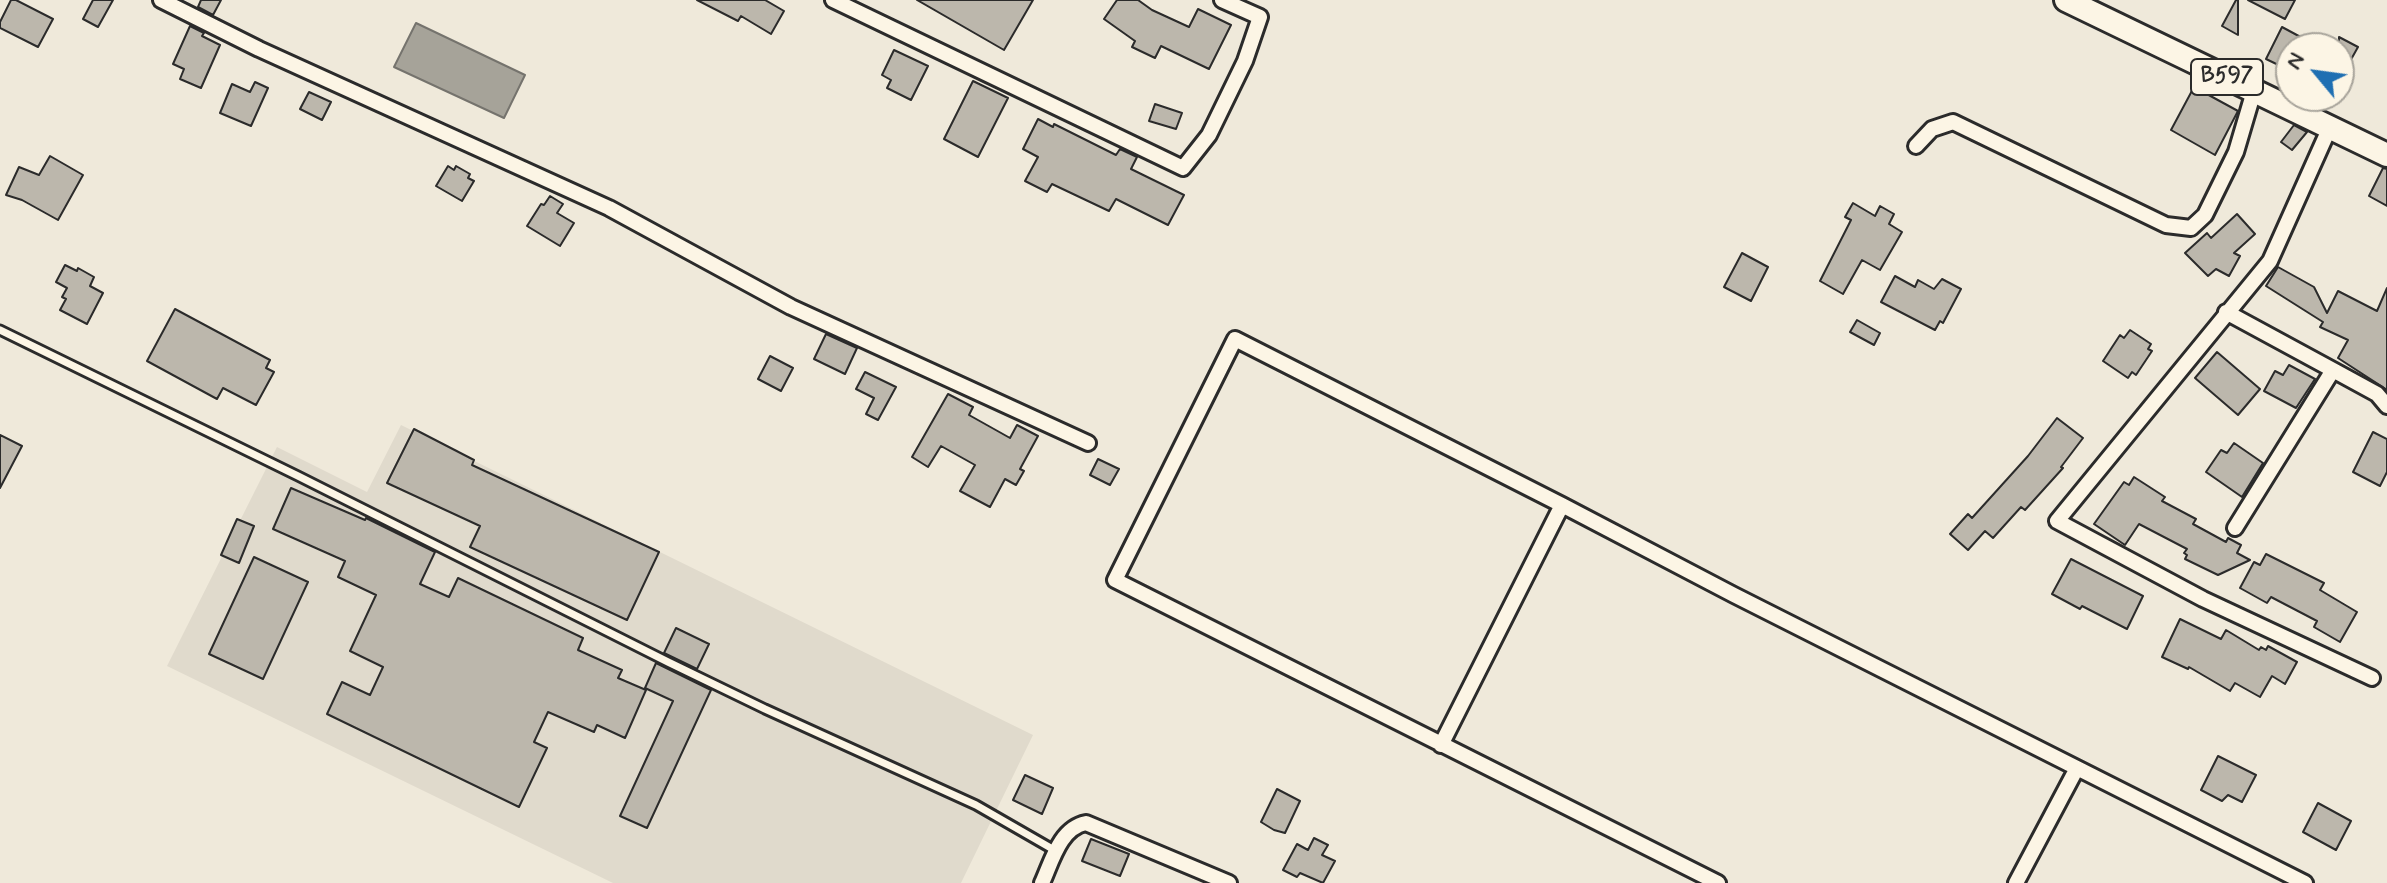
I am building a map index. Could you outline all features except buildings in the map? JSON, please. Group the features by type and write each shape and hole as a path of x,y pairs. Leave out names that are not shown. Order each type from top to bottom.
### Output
{"main road":[{"name":"B597","path":"2066,0 2387,155"}],"street":[{"path":"161,0 259,49 609,208 791,307 1088,443"},
{"path":"833,0 1183,168 1209,135 1245,61 1260,17 1222,0"},
{"path":"1916,146 1932,129 1953,122 2166,225 2191,228 2205,215 2236,152 2254,91"},
{"path":"2330,127 2270,261 2057,521 2203,599 2372,678"},
{"path":"2226,312 2377,394 2387,406"},
{"path":"1718,883 1115,580 1235,339 2305,883"},
{"path":"2235,528 2333,370"},
{"path":"1441,745 1562,505"},
{"path":"2299,641 2387,686"},
{"path":"2016,883 2077,768"},
{"path":"1042,883 1068,831 1086,823 1205,879 1229,883"}],"lane":[{"path":"0,330 682,669 976,805 1057,851"}],"shaded area":[{"path":"416,23 525,75 504,118 394,67"},
{"path":"401,425 1033,735 961,883 613,883 167,666 277,447 367,492"}]}
